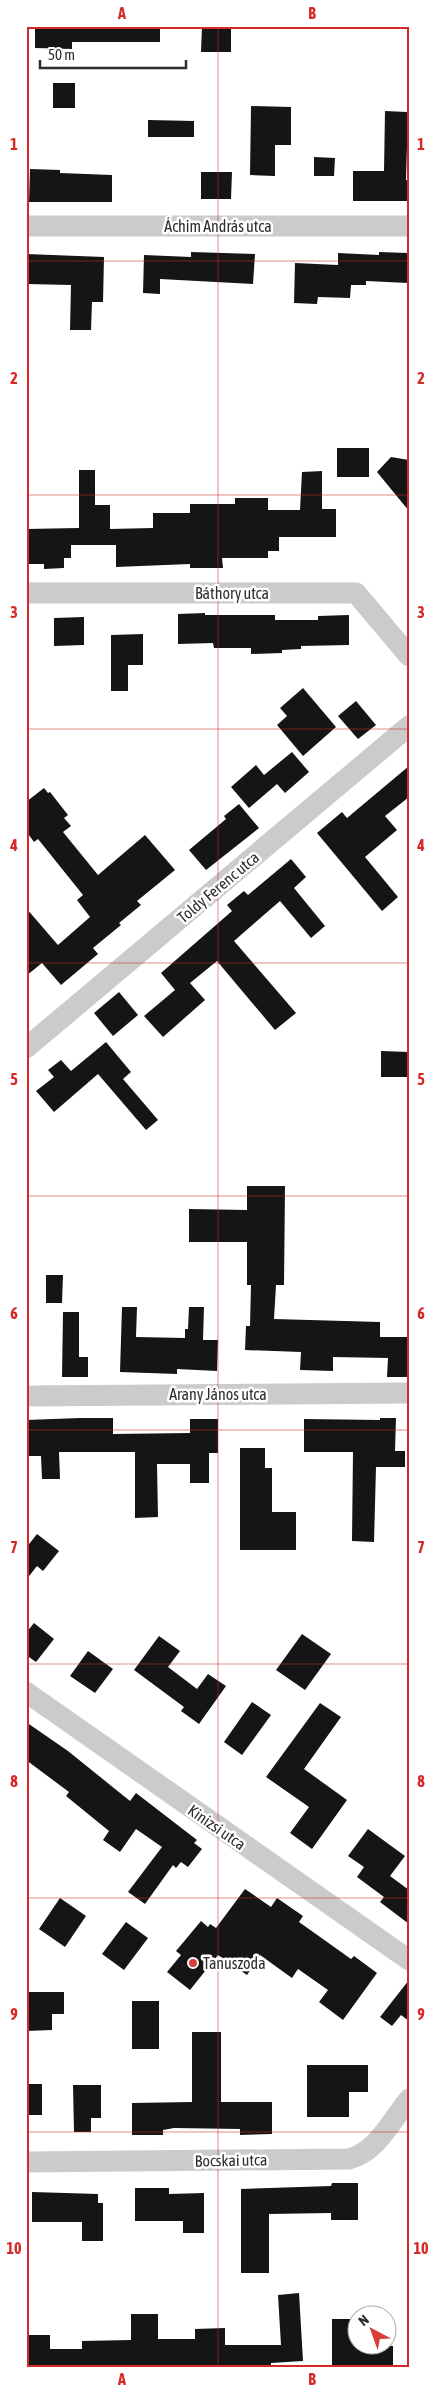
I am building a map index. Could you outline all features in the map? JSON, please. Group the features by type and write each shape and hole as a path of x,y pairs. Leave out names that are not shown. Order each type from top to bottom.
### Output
{"street":[{"name":"Áchim András utca","path":"26,226 409,226"},
{"name":"Báthory utca","path":"26,593 356,593 409,656"},
{"name":"Toldy Ferenc utca","path":"26,1048 409,726"},
{"name":"Arany János utca","path":"26,1396 409,1393"},
{"name":"Kinizsi utca","path":"26,1692 409,1960"},
{"name":"Bocskai utca","path":"26,2162 349,2159 361,2156 371,2148 409,2099"}],"building":[{"path":"35,26 160,26 160,42 72,42 72,49 35,48"},
{"path":"202,26 231,26 231,52 201,52"},
{"path":"53,83 75,83 75,108 53,108"},
{"path":"251,106 291,107 291,145 275,145 275,176 250,175"},
{"path":"385,111 407,112 409,147 407,146 406,180 409,181 409,201 353,201 353,171 384,171"},
{"path":"148,120 194,121 194,137 148,137"},
{"path":"314,157 335,158 334,176 314,176"},
{"path":"30,169 60,170 60,173 112,175 112,202 29,202"},
{"path":"201,172 232,172 231,199 201,199"},
{"path":"191,252 255,254 253,284 160,279 160,294 143,293 144,255 191,257"},
{"path":"379,252 408,253 408,283 366,281 366,285 351,285 350,298 318,297 317,304 294,303 295,263 338,265 338,253 379,255"},
{"path":"26,254 104,257 103,302 92,302 91,330 70,330 71,285 26,284"},
{"path":"337,448 369,448 369,477 337,477"},
{"path":"391,457 409,460 409,511 377,472"},
{"path":"79,470 95,470 95,505 110,505 110,529 153,528 153,513 190,513 190,504 235,504 235,498 268,498 268,510 300,510 302,472 322,471 322,509 336,509 336,537 279,537 279,551 268,551 268,558 222,558 223,568 190,568 190,564 116,567 116,545 71,545 71,558 64,558 64,568 44,569 44,564 26,564 26,529 79,528"},
{"path":"205,613 205,615 275,615 275,620 318,620 318,616 349,615 349,645 301,646 301,649 282,650 282,653 251,654 251,648 214,648 213,643 178,644 178,614"},
{"path":"84,617 84,645 54,646 54,618"},
{"path":"143,634 143,665 128,665 128,691 111,691 111,635"},
{"path":"303,688 336,727 303,756 277,725 287,716 280,708"},
{"path":"356,701 376,725 358,739 338,716"},
{"path":"292,752 309,772 285,793 277,784 249,808 231,787 256,765 264,775"},
{"path":"409,766 409,797 385,816 397,830 365,857 398,897 382,911 317,833 342,812 347,818"},
{"path":"44,788 48,793 50,792 68,815 64,818 71,826 63,832 98,875 145,835 175,870 137,901 141,905 119,923 121,925 93,948 98,954 61,985 42,963 26,976 26,908 58,945 90,917 77,900 83,895 38,839 34,842 26,831 26,802"},
{"path":"239,804 259,828 206,870 189,850 226,819 224,816"},
{"path":"291,859 306,877 294,888 325,926 311,938 280,901 234,941 296,1013 275,1030 217,961 190,983 205,1000 163,1037 144,1016 175,990 161,973 232,911 227,905 244,891 248,895"},
{"path":"119,992 138,1015 113,1036 94,1013"},
{"path":"106,1042 131,1072 123,1079 158,1120 146,1130 98,1074 54,1112 36,1091 54,1077 48,1070 61,1060 71,1071"},
{"path":"381,1051 409,1052 409,1077 381,1077"},
{"path":"247,1186 285,1186 284,1285 276,1285 274,1319 380,1322 380,1337 409,1337 409,1377 387,1377 388,1358 333,1357 333,1371 300,1370 301,1352 245,1350 246,1326 250,1326 251,1285 247,1285 247,1242 189,1242 189,1209 247,1210"},
{"path":"46,1275 63,1275 62,1303 46,1303"},
{"path":"122,1307 137,1307 136,1337 185,1338 185,1329 188,1329 189,1307 204,1307 203,1340 218,1340 217,1371 177,1369 177,1374 120,1372"},
{"path":"63,1312 79,1312 79,1357 88,1357 88,1377 62,1377"},
{"path":"113,1418 113,1434 190,1433 190,1419 218,1419 218,1453 209,1453 209,1483 190,1483 190,1464 157,1464 158,1517 135,1518 135,1452 59,1452 60,1479 42,1479 41,1456 27,1456 26,1420"},
{"path":"380,1418 396,1418 395,1451 405,1451 405,1467 376,1467 374,1542 352,1541 353,1452 304,1452 304,1419 380,1420"},
{"path":"240,1448 265,1448 265,1468 272,1468 272,1512 296,1512 296,1550 240,1550"},
{"path":"37,1534 59,1551 43,1571 37,1566 26,1580 26,1548"},
{"path":"34,1623 54,1639 36,1662 26,1655 26,1633"},
{"path":"302,1634 331,1654 305,1690 276,1670"},
{"path":"159,1636 180,1651 168,1667 197,1689 208,1674 226,1686 199,1724 181,1711 184,1707 134,1670"},
{"path":"88,1651 113,1669 95,1693 70,1676"},
{"path":"252,1702 271,1715 242,1755 224,1742"},
{"path":"320,1703 341,1717 304,1769 347,1800 312,1849 290,1833 309,1807 266,1777"},
{"path":"26,1722 68,1751 130,1801 136,1793 197,1840 194,1843 202,1849 188,1867 181,1862 176,1868 173,1865 145,1904 128,1892 162,1847 136,1829 120,1852 103,1840 109,1831 66,1796 69,1792 26,1760"},
{"path":"368,1829 405,1856 390,1876 409,1890 409,1924 380,1902 384,1897 357,1877 364,1867 348,1856"},
{"path":"245,1889 271,1907 277,1898 303,1916 299,1922 351,1959 354,1956 377,1973 343,2020 319,2002 328,1990 298,1969 292,1978 260,1955 247,1975 218,1955 190,1990 167,1972 181,1955 176,1951 201,1921 208,1927 210,1924 216,1928"},
{"path":"60,1898 86,1916 65,1947 39,1929"},
{"path":"126,1922 148,1938 124,1970 102,1954"},
{"path":"409,1980 409,2021 401,2015 392,2026 380,2017"},
{"path":"26,1992 64,1992 64,2014 52,2014 52,2030 26,2031"},
{"path":"132,2001 159,2001 159,2049 132,2049"},
{"path":"192,2032 221,2032 221,2102 272,2102 272,2134 240,2135 240,2129 174,2128 163,2130 163,2135 132,2135 132,2103 192,2102"},
{"path":"307,2065 368,2065 368,2092 349,2092 349,2117 307,2117"},
{"path":"26,2084 42,2084 42,2115 26,2115"},
{"path":"73,2085 101,2085 101,2118 91,2118 91,2132 74,2132"},
{"path":"332,2183 358,2183 358,2220 331,2220 331,2213 269,2214 269,2273 241,2273 241,2189 331,2186"},
{"path":"135,2188 169,2188 169,2194 204,2193 204,2233 183,2233 183,2221 135,2221"},
{"path":"32,2192 98,2194 98,2203 103,2203 103,2241 82,2241 82,2222 32,2222"},
{"path":"299,2293 303,2361 271,2363 271,2367 29,2367 29,2335 50,2335 50,2349 82,2349 82,2341 131,2340 131,2314 158,2314 158,2339 195,2339 195,2329 225,2328 225,2345 281,2345 278,2295"},
{"path":"332,2319 348,2319 348,2356 393,2356 393,2367 332,2367"}],"place":[{"name":"Tanuszoda","path":"193,1963"}]}
